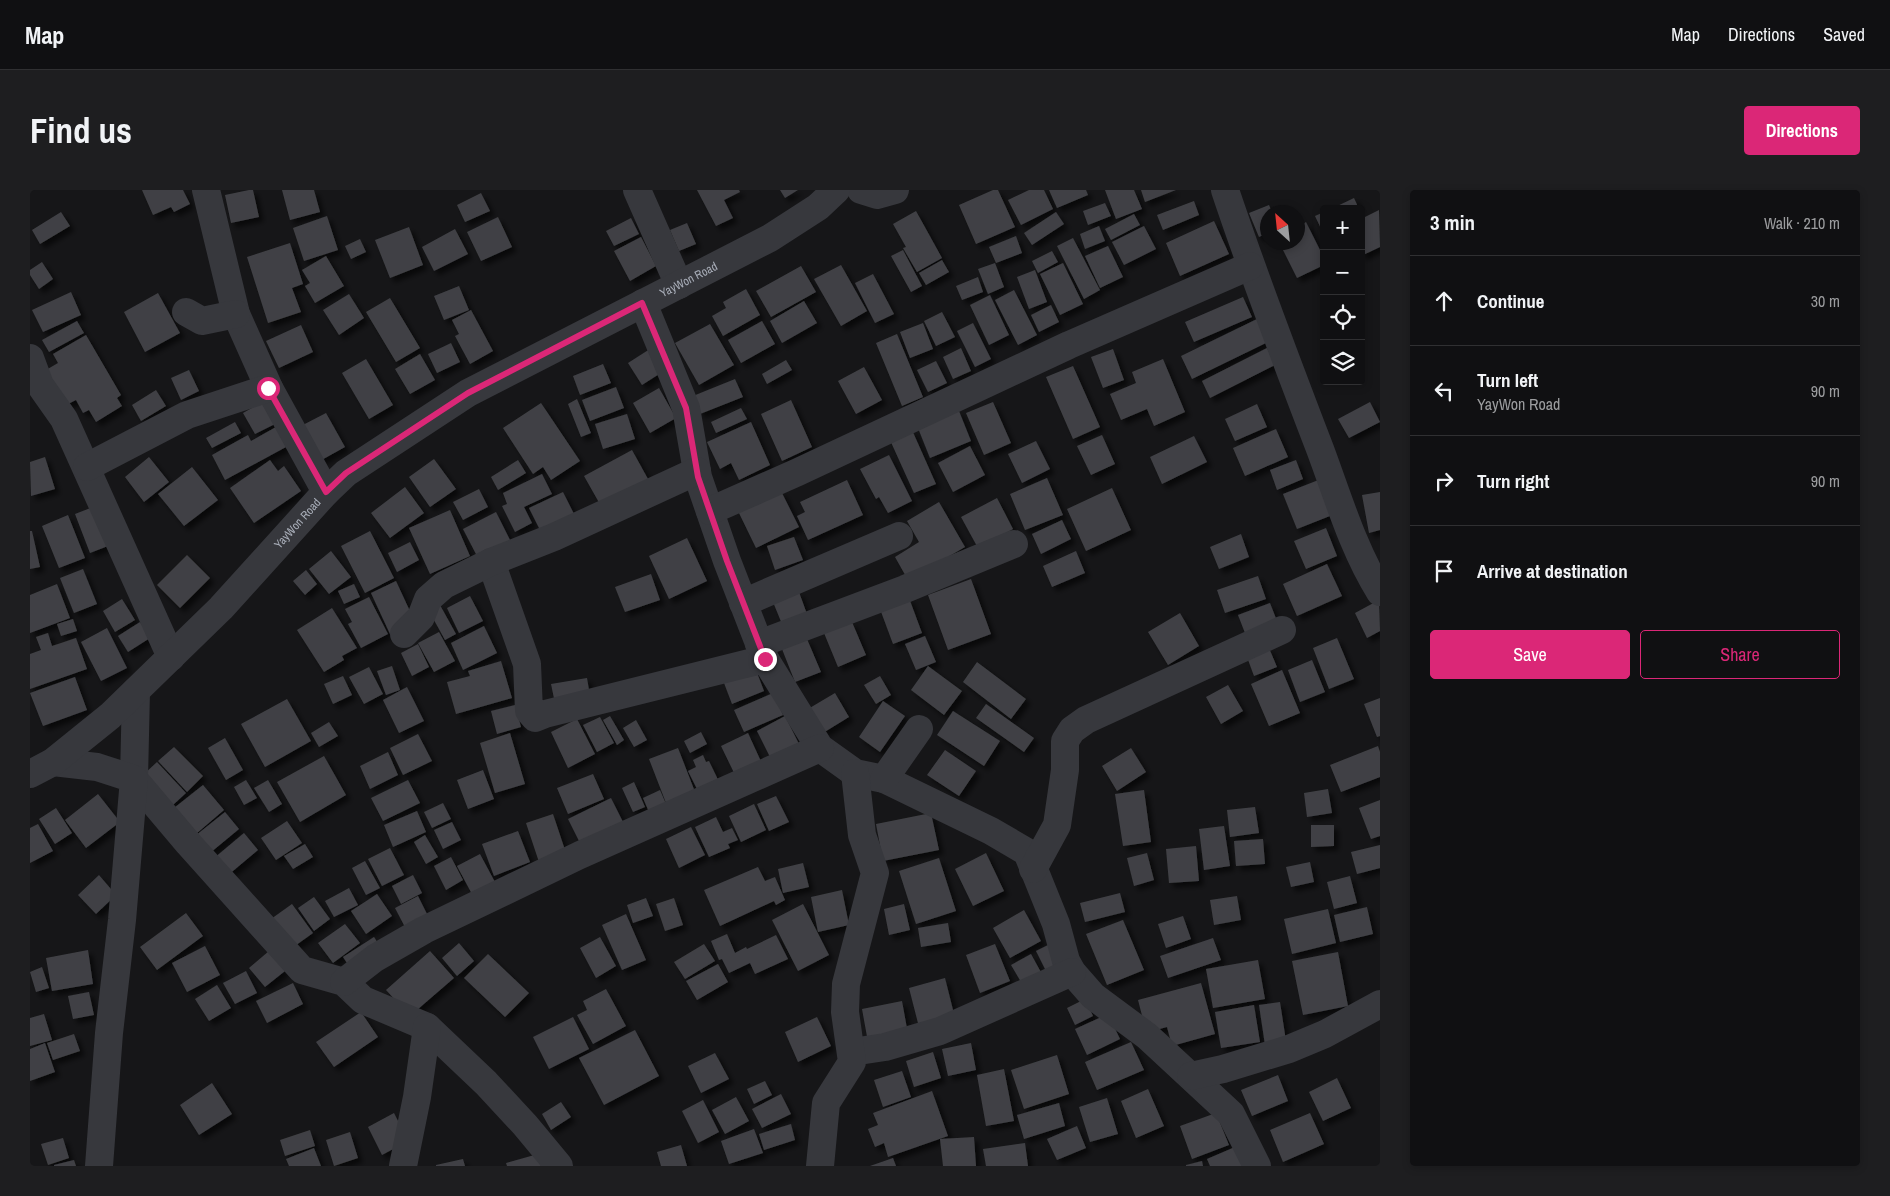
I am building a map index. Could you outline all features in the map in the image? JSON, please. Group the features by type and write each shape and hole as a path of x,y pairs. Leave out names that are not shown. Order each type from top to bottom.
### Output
{"street":[{"path":"206,190 236,314 268,388 326,492"},
{"path":"637,190 679,285"},
{"name":"YayWon Road","path":"41,768 110,716 136,691 221,608 326,492 346,473 468,393 770,238 818,207 836,190"},
{"path":"861,190 877,195 895,190"},
{"path":"1227,191 1250,266 1353,536 1372,580 1380,592"},
{"path":"710,511 798,472 1069,345 1250,266"},
{"path":"642,303 686,408 697,471 743,603 762,651 820,748 854,773 884,779 991,831 1027,852 1056,924 1066,961 1072,972 1094,996 1147,1036 1232,1114 1257,1166"},
{"path":"186,312 202,321 236,314"},
{"path":"30,358 40,385 64,419 87,467 171,657"},
{"path":"87,467 187,415 268,388"},
{"path":"404,634 421,617 428,599 444,585 491,562 554,537 697,471"},
{"path":"743,603 899,536"},
{"path":"491,562 527,664 529,712 535,718 762,651 1014,544"},
{"path":"1034,869 1057,825 1065,770 1065,741 1072,730 1086,720 1282,630"},
{"path":"99,1166 109,1033 122,920 134,779 136,691"},
{"path":"884,779 919,729"},
{"path":"344,982 375,958 424,930 580,855 820,748"},
{"path":"41,768 97,767 134,779 188,843 302,970 344,982 363,1000 426,1027 486,1083 560,1166"},
{"path":"820,1166 826,1103 852,1062 845,1012 846,984 875,873 862,835 854,773"},
{"path":"852,1052 885,1047 940,1031 1072,972"},
{"path":"1192,1076 1223,1069 1289,1049 1325,1034 1380,1004"},
{"path":"403,1166 417,1097 426,1027"}],"building":[{"path":"142,190 183,190 190,204 174,212 171,207 153,215"},
{"path":"253,190 259,217 231,223 225,195"},
{"path":"282,190 314,190 320,212 290,220"},
{"path":"697,190 739,190 740,192 724,200 733,218 716,226"},
{"path":"780,190 798,190 785,198"},
{"path":"993,190 998,190 1015,227 976,244 959,205"},
{"path":"1029,190 1044,190 1053,209 1021,225 1008,200"},
{"path":"1049,190 1086,190 1088,195 1057,208"},
{"path":"1105,190 1134,190 1142,209 1116,219"},
{"path":"1141,190 1176,190 1145,202"},
{"path":"481,193 490,211 465,222 457,205"},
{"path":"1354,198 1357,205 1339,205"},
{"path":"1194,201 1199,215 1163,230 1157,215"},
{"path":"1105,203 1111,216 1088,225 1083,211"},
{"path":"1260,209 1259,237 1249,213"},
{"path":"1379,210 1380,247 1365,254 1365,250 1365,217"},
{"path":"916,211 942,258 917,272 903,248 906,247 893,224"},
{"path":"61,212 70,226 40,244 32,230"},
{"path":"1056,212 1064,224 1032,245 1024,233"},
{"path":"1134,214 1140,225 1111,240 1105,229"},
{"path":"1320,214 1320,227 1315,216"},
{"path":"327,216 338,250 304,261 293,228"},
{"path":"498,217 512,247 481,261 467,232"},
{"path":"631,218 639,234 614,246 606,231"},
{"path":"1214,221 1229,254 1180,276 1166,243"},
{"path":"687,223 696,244 679,251 670,230"},
{"path":"1305,223 1320,250 1320,267 1297,278 1283,250 1305,250"},
{"path":"1099,226 1105,241 1085,249 1080,234"},
{"path":"1144,226 1156,249 1124,265 1112,242"},
{"path":"409,227 423,265 390,278 375,240"},
{"path":"455,229 468,254 434,271 422,247"},
{"path":"1016,236 1022,253 996,263 989,247"},
{"path":"641,237 656,266 630,281 614,251"},
{"path":"1073,238 1100,290 1084,299 1057,246"},
{"path":"360,239 366,252 351,259 345,246"},
{"path":"290,243 303,284 292,288 301,312 268,323 247,257"},
{"path":"1108,246 1123,277 1100,288 1085,256"},
{"path":"903,250 922,286 911,292 891,256"},
{"path":"1052,251 1058,262 1038,273 1032,261"},
{"path":"326,256 344,286 315,303 305,286 310,283 302,270"},
{"path":"942,260 949,272 926,285 919,273"},
{"path":"42,262 53,279 39,289 30,275 30,270"},
{"path":"995,263 1004,287 988,294 978,269"},
{"path":"1063,263 1083,304 1060,315 1040,274"},
{"path":"841,265 867,311 841,326 814,279"},
{"path":"801,266 816,292 771,317 756,291"},
{"path":"1035,270 1047,302 1029,309 1017,277"},
{"path":"873,274 894,314 875,323 855,283"},
{"path":"978,277 983,292 962,300 956,286"},
{"path":"459,286 469,310 444,320 434,296"},
{"path":"746,289 760,315 723,336 712,316 726,308 723,302"},
{"path":"1014,290 1037,335 1018,345 995,300"},
{"path":"71,292 81,315 43,332 32,310"},
{"path":"158,293 180,333 145,352 124,312"},
{"path":"349,294 364,318 339,335 323,310"},
{"path":"990,295 1009,335 989,345 970,305"},
{"path":"1243,297 1252,317 1194,342 1185,322"},
{"path":"390,298 420,348 396,362 366,312"},
{"path":"804,301 817,323 782,343 770,321"},
{"path":"1051,305 1059,322 1039,332 1031,315"},
{"path":"471,310 493,351 470,364 455,336 459,334 452,320"},
{"path":"942,312 955,337 936,346 924,321"},
{"path":"1257,319 1268,342 1192,379 1181,356"},
{"path":"77,321 84,333 49,352 42,340"},
{"path":"762,321 775,344 741,363 728,340"},
{"path":"923,323 933,349 910,358 900,332"},
{"path":"973,323 991,359 975,367 957,331"},
{"path":"710,324 734,365 699,385 675,343"},
{"path":"301,325 313,352 279,368 266,341"},
{"path":"897,334 923,397 902,406 876,343"},
{"path":"86,335 121,395 117,398 122,406 96,422 89,410 83,413 76,400 66,405 46,370 58,363 53,354"},
{"path":"451,343 460,362 437,373 428,354"},
{"path":"653,347 667,369 642,385 628,363"},
{"path":"961,348 971,371 953,379 943,357"},
{"path":"1267,348 1275,365 1210,398 1202,381"},
{"path":"1113,349 1124,380 1103,388 1091,357"},
{"path":"420,354 435,380 410,394 395,369"},
{"path":"366,359 393,405 369,419 342,373"},
{"path":"1163,359 1185,412 1154,426 1147,409 1121,420 1110,394 1136,383 1132,372"},
{"path":"786,360 792,370 767,384 762,374"},
{"path":"936,361 947,383 928,392 917,370"},
{"path":"603,364 611,383 580,395 573,376"},
{"path":"1073,366 1100,427 1073,439 1046,377"},
{"path":"864,367 882,400 856,414 838,381"},
{"path":"189,370 199,391 181,400 171,378"},
{"path":"735,379 743,397 700,414 693,396"},
{"path":"616,387 624,408 590,421 582,400"},
{"path":"659,388 676,418 650,433 633,403"},
{"path":"156,390 166,406 141,421 132,405"},
{"path":"577,399 591,433 581,437 568,404"},
{"path":"791,400 812,447 782,461 761,414"},
{"path":"264,401 275,424 255,434 243,413"},
{"path":"993,402 1011,443 984,455 966,413"},
{"path":"1370,402 1380,422 1349,438 1338,419"},
{"path":"541,403 580,461 551,480 543,467 533,474 503,428"},
{"path":"1257,404 1267,427 1235,441 1225,419"},
{"path":"741,408 747,419 716,433 711,422"},
{"path":"959,411 971,441 930,458 918,428"},
{"path":"326,413 345,447 318,462 299,427"},
{"path":"627,414 635,439 603,449 595,424"},
{"path":"235,422 241,433 212,448 206,438"},
{"path":"751,422 770,465 739,480 731,463 720,469 707,442"},
{"path":"276,427 286,447 225,480 212,455 248,435 251,441"},
{"path":"1276,429 1288,457 1245,476 1233,448"},
{"path":"912,430 936,484 914,493 890,440"},
{"path":"1102,435 1115,464 1091,475 1077,446"},
{"path":"1194,436 1207,462 1162,484 1150,457"},
{"path":"1036,441 1050,469 1022,483 1008,454"},
{"path":"970,446 985,475 953,492 938,463"},
{"path":"632,450 648,479 601,506 584,476"},
{"path":"889,455 912,501 888,513 879,497 876,499 860,469"},
{"path":"45,457 55,489 31,496 30,462"},
{"path":"149,457 169,482 144,502 125,477"},
{"path":"434,459 456,489 430,507 409,477"},
{"path":"270,460 278,471 284,466 301,491 254,523 230,488"},
{"path":"518,460 526,473 498,490 491,477"},
{"path":"1296,460 1303,479 1277,490 1270,470"},
{"path":"192,467 218,500 184,526 158,494"},
{"path":"542,474 552,494 524,507 532,523 515,532 502,506 507,504 503,493"},
{"path":"1047,478 1063,515 1025,530 1010,494"},
{"path":"1321,479 1335,514 1297,529 1283,494"},
{"path":"847,480 863,515 808,540 797,516 805,512 800,502"},
{"path":"405,487 424,513 390,538 371,513"},
{"path":"1112,488 1131,530 1086,551 1067,509"},
{"path":"479,489 488,507 463,520 453,502"},
{"path":"781,491 799,527 756,548 738,511"},
{"path":"563,492 575,516 541,532 529,508"},
{"path":"1380,492 1380,530 1369,533 1362,495"},
{"path":"997,498 1013,529 978,548 961,517"},
{"path":"939,502 965,547 908,580 895,557 919,542 907,521"},
{"path":"93,507 108,546 90,553 75,514"},
{"path":"450,510 470,556 430,574 409,528"},
{"path":"496,512 510,540 477,556 463,529"},
{"path":"68,515 85,558 59,568 42,526"},
{"path":"1062,520 1071,539 1041,554 1032,534"},
{"path":"1326,528 1337,556 1306,569 1294,541"},
{"path":"30,531 32,531 40,567 30,569"},
{"path":"370,531 394,578 365,593 341,546"},
{"path":"1241,534 1249,557 1219,569 1210,547"},
{"path":"794,537 803,560 775,570 767,546"},
{"path":"687,538 707,581 669,599 649,556"},
{"path":"410,542 419,560 397,572 388,553"},
{"path":"331,551 351,577 329,594 309,569"},
{"path":"1076,551 1085,573 1052,587 1043,566"},
{"path":"187,555 210,578 180,608 157,585"},
{"path":"1327,564 1342,596 1297,616 1283,584"},
{"path":"83,569 97,604 74,613 60,578"},
{"path":"306,570 317,584 305,595 293,581"},
{"path":"651,574 660,600 625,612 615,587"},
{"path":"1258,576 1266,599 1225,613 1217,590"},
{"path":"971,579 991,634 948,650 928,595"},
{"path":"396,581 415,622 390,634 371,593"},
{"path":"57,584 70,618 30,633 30,595"},
{"path":"354,584 360,597 344,604 338,591"},
{"path":"799,592 807,614 782,624 773,602"},
{"path":"470,596 483,621 459,633 447,608"},
{"path":"369,597 388,634 361,648 348,624 352,622 345,609"},
{"path":"909,598 922,633 893,644 880,609"},
{"path":"122,599 135,620 115,632 103,611"},
{"path":"1379,600 1380,631 1367,638 1355,613"},
{"path":"1270,603 1277,621 1245,633 1238,615"},
{"path":"440,605 456,634 445,640 429,611"},
{"path":"332,608 357,648 342,656 344,660 324,672 297,630"},
{"path":"1180,613 1199,646 1168,665 1148,632"},
{"path":"73,619 77,631 61,636 57,624"},
{"path":"140,622 150,638 128,652 118,636"},
{"path":"852,622 866,655 838,667 824,633"},
{"path":"484,626 497,653 463,670 451,643"},
{"path":"107,628 127,668 101,681 81,642"},
{"path":"439,632 455,661 434,672 418,643"},
{"path":"48,633 52,646 76,638 87,669 30,689 30,654 41,650 36,637"},
{"path":"925,636 936,662 916,670 905,644"},
{"path":"1337,638 1354,679 1329,689 1313,648"},
{"path":"807,639 821,672 795,682 782,649"},
{"path":"418,644 429,667 412,676 401,653"},
{"path":"1269,648 1277,667 1254,676 1247,657"},
{"path":"1312,660 1325,692 1300,702 1288,670"},
{"path":"501,661 512,698 456,714 447,682 470,676 468,671"},
{"path":"977,662 1026,699 1011,719 963,682"},
{"path":"392,666 400,690 386,695 377,671"},
{"path":"928,666 962,691 944,715 911,690"},
{"path":"369,667 383,694 364,704 349,677"},
{"path":"756,670 764,691 732,704 724,683"},
{"path":"1282,670 1300,713 1269,726 1251,684"},
{"path":"343,676 352,695 333,704 324,684"},
{"path":"880,676 891,695 876,704 864,685"},
{"path":"75,677 87,710 43,726 30,693"},
{"path":"587,678 591,702 556,708 551,684"},
{"path":"1228,685 1243,711 1221,724 1206,697"},
{"path":"407,687 424,721 399,733 383,700"},
{"path":"773,693 783,715 744,732 734,710"},
{"path":"835,693 849,717 823,733 808,709"},
{"path":"1380,698 1380,736 1377,737 1364,704"},
{"path":"287,699 311,741 265,767 241,724"},
{"path":"883,701 905,716 880,752 859,737"},
{"path":"986,704 1034,738 1024,752 976,718"},
{"path":"515,705 521,727 497,734 491,711"},
{"path":"953,711 1000,741 984,766 937,735"},
{"path":"610,716 624,740 617,745 603,720"},
{"path":"785,716 802,750 774,765 757,731"},
{"path":"600,717 614,743 597,752 583,725"},
{"path":"577,719 595,754 568,768 551,732"},
{"path":"636,720 647,740 634,747 623,728"},
{"path":"329,722 338,736 319,747 311,733"},
{"path":"701,732 707,744 690,753 684,741"},
{"path":"510,733 525,784 495,793 480,743"},
{"path":"748,733 764,768 738,781 721,746"},
{"path":"418,734 432,761 403,775 390,748"},
{"path":"225,738 243,770 226,780 208,748"},
{"path":"1378,746 1380,752 1380,777 1341,792 1330,765"},
{"path":"174,747 203,776 187,792 158,761"},
{"path":"678,748 697,797 668,808 649,759"},
{"path":"1131,748 1146,772 1117,791 1102,766"},
{"path":"945,750 976,771 959,796 927,775"},
{"path":"388,752 398,775 370,789 360,766"},
{"path":"703,755 706,762 709,761 723,790 702,799 688,771 696,767 693,760"},
{"path":"324,756 346,795 300,822 277,782"},
{"path":"157,762 186,793 173,805 143,775"},
{"path":"483,770 494,799 468,809 457,780"},
{"path":"593,774 604,799 568,814 557,788"},
{"path":"246,780 257,798 244,805 234,787"},
{"path":"268,780 282,804 269,812 254,788"},
{"path":"408,780 420,803 383,821 371,798"},
{"path":"634,782 645,807 633,812 622,788"},
{"path":"203,785 224,810 196,834 174,808"},
{"path":"1328,789 1332,813 1307,817 1304,793"},
{"path":"660,790 669,811 652,819 643,798"},
{"path":"1144,790 1151,842 1123,846 1115,794"},
{"path":"98,794 120,822 86,848 65,820"},
{"path":"776,796 789,822 769,831 757,804"},
{"path":"611,798 625,826 582,847 568,819"},
{"path":"1380,800 1380,836 1371,839 1359,808"},
{"path":"443,803 451,819 432,828 424,812"},
{"path":"754,804 766,830 741,842 729,816"},
{"path":"1255,807 1259,833 1230,837 1227,810"},
{"path":"56,808 72,833 55,844 39,819"},
{"path":"417,811 426,832 393,847 384,825"},
{"path":"225,812 239,829 204,858 190,840"},
{"path":"931,813 939,850 883,861 876,824"},
{"path":"553,814 566,853 539,862 526,823"},
{"path":"716,817 723,832 732,828 738,840 728,844 730,848 709,857 695,827"},
{"path":"287,821 302,843 276,860 261,838"},
{"path":"452,822 461,840 443,849 434,830"},
{"path":"38,824 53,851 30,863 30,828"},
{"path":"1311,825 1334,825 1334,846 1311,847"},
{"path":"1224,826 1230,866 1204,870 1199,829"},
{"path":"691,827 705,855 679,868 666,839"},
{"path":"518,831 530,862 494,876 482,844"},
{"path":"244,833 258,850 227,876 213,859"},
{"path":"425,835 438,857 426,864 414,842"},
{"path":"1263,839 1265,864 1236,866 1234,841"},
{"path":"305,844 313,857 293,869 284,856"},
{"path":"1380,845 1380,868 1357,874 1351,852"},
{"path":"1196,846 1199,881 1169,883 1166,849"},
{"path":"390,848 404,875 382,886 368,859"},
{"path":"986,853 1004,891 973,906 955,869"},
{"path":"1147,853 1154,880 1134,886 1127,858"},
{"path":"480,854 496,884 473,896 457,866"},
{"path":"451,857 463,880 446,890 434,866"},
{"path":"939,858 956,911 916,924 899,871"},
{"path":"365,861 380,888 366,895 352,868"},
{"path":"1310,862 1314,882 1291,887 1286,867"},
{"path":"803,863 809,887 783,893 778,869"},
{"path":"758,867 765,881 775,877 785,900 776,905 774,901 720,926 704,890"},
{"path":"99,875 116,895 96,914 78,895"},
{"path":"413,875 422,893 401,904 392,886"},
{"path":"1350,876 1357,903 1334,909 1327,882"},
{"path":"349,888 358,905 334,917 325,901"},
{"path":"842,890 849,925 818,932 811,897"},
{"path":"1120,893 1125,912 1085,922 1080,903"},
{"path":"377,894 392,916 366,934 351,911"},
{"path":"418,896 429,918 406,929 395,908"},
{"path":"1237,896 1241,920 1214,925 1210,900"},
{"path":"314,897 330,919 314,931 298,908"},
{"path":"646,898 653,916 633,923 627,905"},
{"path":"674,898 683,925 665,931 656,904"},
{"path":"292,904 313,933 292,948 271,919"},
{"path":"803,904 829,955 798,971 772,920"},
{"path":"904,904 910,930 889,935 884,909"},
{"path":"1367,907 1373,934 1340,942 1334,915"},
{"path":"1328,909 1336,943 1292,954 1284,919"},
{"path":"1024,910 1041,941 1010,958 993,928"},
{"path":"186,913 203,936 157,970 140,947"},
{"path":"626,914 646,960 622,970 602,925"},
{"path":"1183,916 1191,939 1166,948 1158,924"},
{"path":"1123,920 1144,970 1107,985 1086,934"},
{"path":"948,923 951,942 921,947 918,928"},
{"path":"345,924 360,943 333,963 318,943"},
{"path":"727,934 735,953 776,935 788,959 755,974 750,963 729,973 722,959 719,960 711,941"},
{"path":"374,937 383,951 353,972 343,957"},
{"path":"600,937 616,966 596,978 580,948"},
{"path":"1213,938 1221,960 1168,978 1160,956"},
{"path":"459,943 474,961 457,976 442,958"},
{"path":"1052,943 1065,968 1049,977 1036,951"},
{"path":"704,944 715,961 685,979 674,962"},
{"path":"995,944 1010,981 980,993 966,955"},
{"path":"205,946 220,975 187,992 172,963"},
{"path":"88,950 93,984 52,991 46,958"},
{"path":"269,951 285,971 265,987 249,968"},
{"path":"430,951 454,978 410,1016 386,990"},
{"path":"1338,952 1348,1006 1303,1015 1292,961"},
{"path":"488,954 529,993 505,1017 464,978"},
{"path":"1031,954 1043,976 1024,987 1011,965"},
{"path":"1258,960 1265,999 1213,1008 1206,969"},
{"path":"718,964 728,982 697,1000 686,981"},
{"path":"42,967 49,988 36,992 30,972"},
{"path":"246,971 257,993 235,1004 223,983"},
{"path":"945,978 955,1018 919,1027 909,988"},
{"path":"293,983 303,1004 267,1023 256,1001"},
{"path":"1201,983 1215,1034 1172,1046 1167,1027 1152,1031 1150,1021 1144,1023 1138,1000"},
{"path":"217,985 231,1008 209,1021 195,999"},
{"path":"606,989 626,1026 593,1044 577,1015 587,1010 583,1001"},
{"path":"89,992 94,1015 73,1019 68,996"},
{"path":"1085,999 1093,1016 1075,1025 1067,1008"},
{"path":"902,1001 908,1034 868,1042 862,1009"},
{"path":"1280,1002 1286,1041 1265,1045 1259,1005"},
{"path":"1254,1005 1260,1042 1221,1048 1215,1012"},
{"path":"361,1012 378,1037 334,1067 316,1042"},
{"path":"44,1014 52,1040 30,1046 30,1018"},
{"path":"1108,1014 1120,1039 1087,1055 1075,1029"},
{"path":"573,1017 589,1049 549,1069 533,1037"},
{"path":"817,1017 831,1046 798,1062 785,1032"},
{"path":"635,1030 659,1076 604,1105 579,1058"},
{"path":"74,1034 80,1051 53,1060 47,1043"},
{"path":"1131,1042 1144,1070 1097,1090 1085,1062"},
{"path":"45,1043 55,1072 30,1081 30,1049"},
{"path":"971,1043 976,1070 948,1076 942,1049"},
{"path":"933,1052 941,1078 914,1087 906,1061"},
{"path":"715,1053 729,1079 701,1093 688,1066"},
{"path":"1057,1055 1069,1094 1024,1109 1011,1070"},
{"path":"1004,1069 1014,1121 986,1126 977,1075"},
{"path":"902,1071 911,1097 883,1107 874,1080"},
{"path":"1278,1075 1288,1101 1252,1116 1241,1090"},
{"path":"1337,1078 1351,1108 1323,1121 1309,1092"},
{"path":"765,1081 772,1095 754,1104 747,1089"},
{"path":"212,1083 232,1114 199,1135 180,1105"},
{"path":"1148,1089 1164,1126 1136,1138 1121,1101"},
{"path":"932,1091 948,1136 888,1157 884,1143 875,1147 868,1129 878,1125 873,1113"},
{"path":"781,1094 791,1114 762,1128 752,1109"},
{"path":"736,1097 749,1121 725,1134 712,1110"},
{"path":"1107,1098 1118,1134 1090,1142 1079,1107"},
{"path":"703,1100 719,1132 698,1143 682,1111"},
{"path":"561,1102 571,1117 551,1130 542,1114"},
{"path":"1059,1103 1065,1126 1024,1139 1017,1115"},
{"path":"394,1113 408,1141 382,1155 368,1127"},
{"path":"1216,1113 1229,1145 1192,1159 1180,1126"},
{"path":"1310,1113 1324,1144 1283,1162 1270,1130"},
{"path":"791,1124 795,1140 764,1150 759,1134"},
{"path":"1077,1126 1086,1148 1057,1160 1047,1139"},
{"path":"754,1129 763,1153 729,1164 721,1141"},
{"path":"310,1130 315,1146 285,1156 280,1140"},
{"path":"350,1132 358,1158 334,1166 326,1140"},
{"path":"974,1137 976,1166 943,1166 940,1139"},
{"path":"63,1138 69,1158 48,1165 41,1144"},
{"path":"1025,1143 1028,1166 986,1166 983,1149"},
{"path":"681,1145 687,1166 661,1166 657,1152"},
{"path":"1235,1147 1243,1166 1210,1166 1207,1159"},
{"path":"314,1148 321,1166 289,1166 286,1159"},
{"path":"538,1154 541,1166 507,1166 506,1163"},
{"path":"893,1158 896,1166 870,1166"},
{"path":"463,1159 465,1166 436,1166 436,1165"},
{"path":"74,1160 76,1166 54,1166 54,1165"},
{"path":"1202,1161 1203,1166 1186,1166 1186,1165"}],"route":[{"path":"268,388 326,492 346,473 468,393 642,303 686,408 698,477 727,561 765,659"}]}
